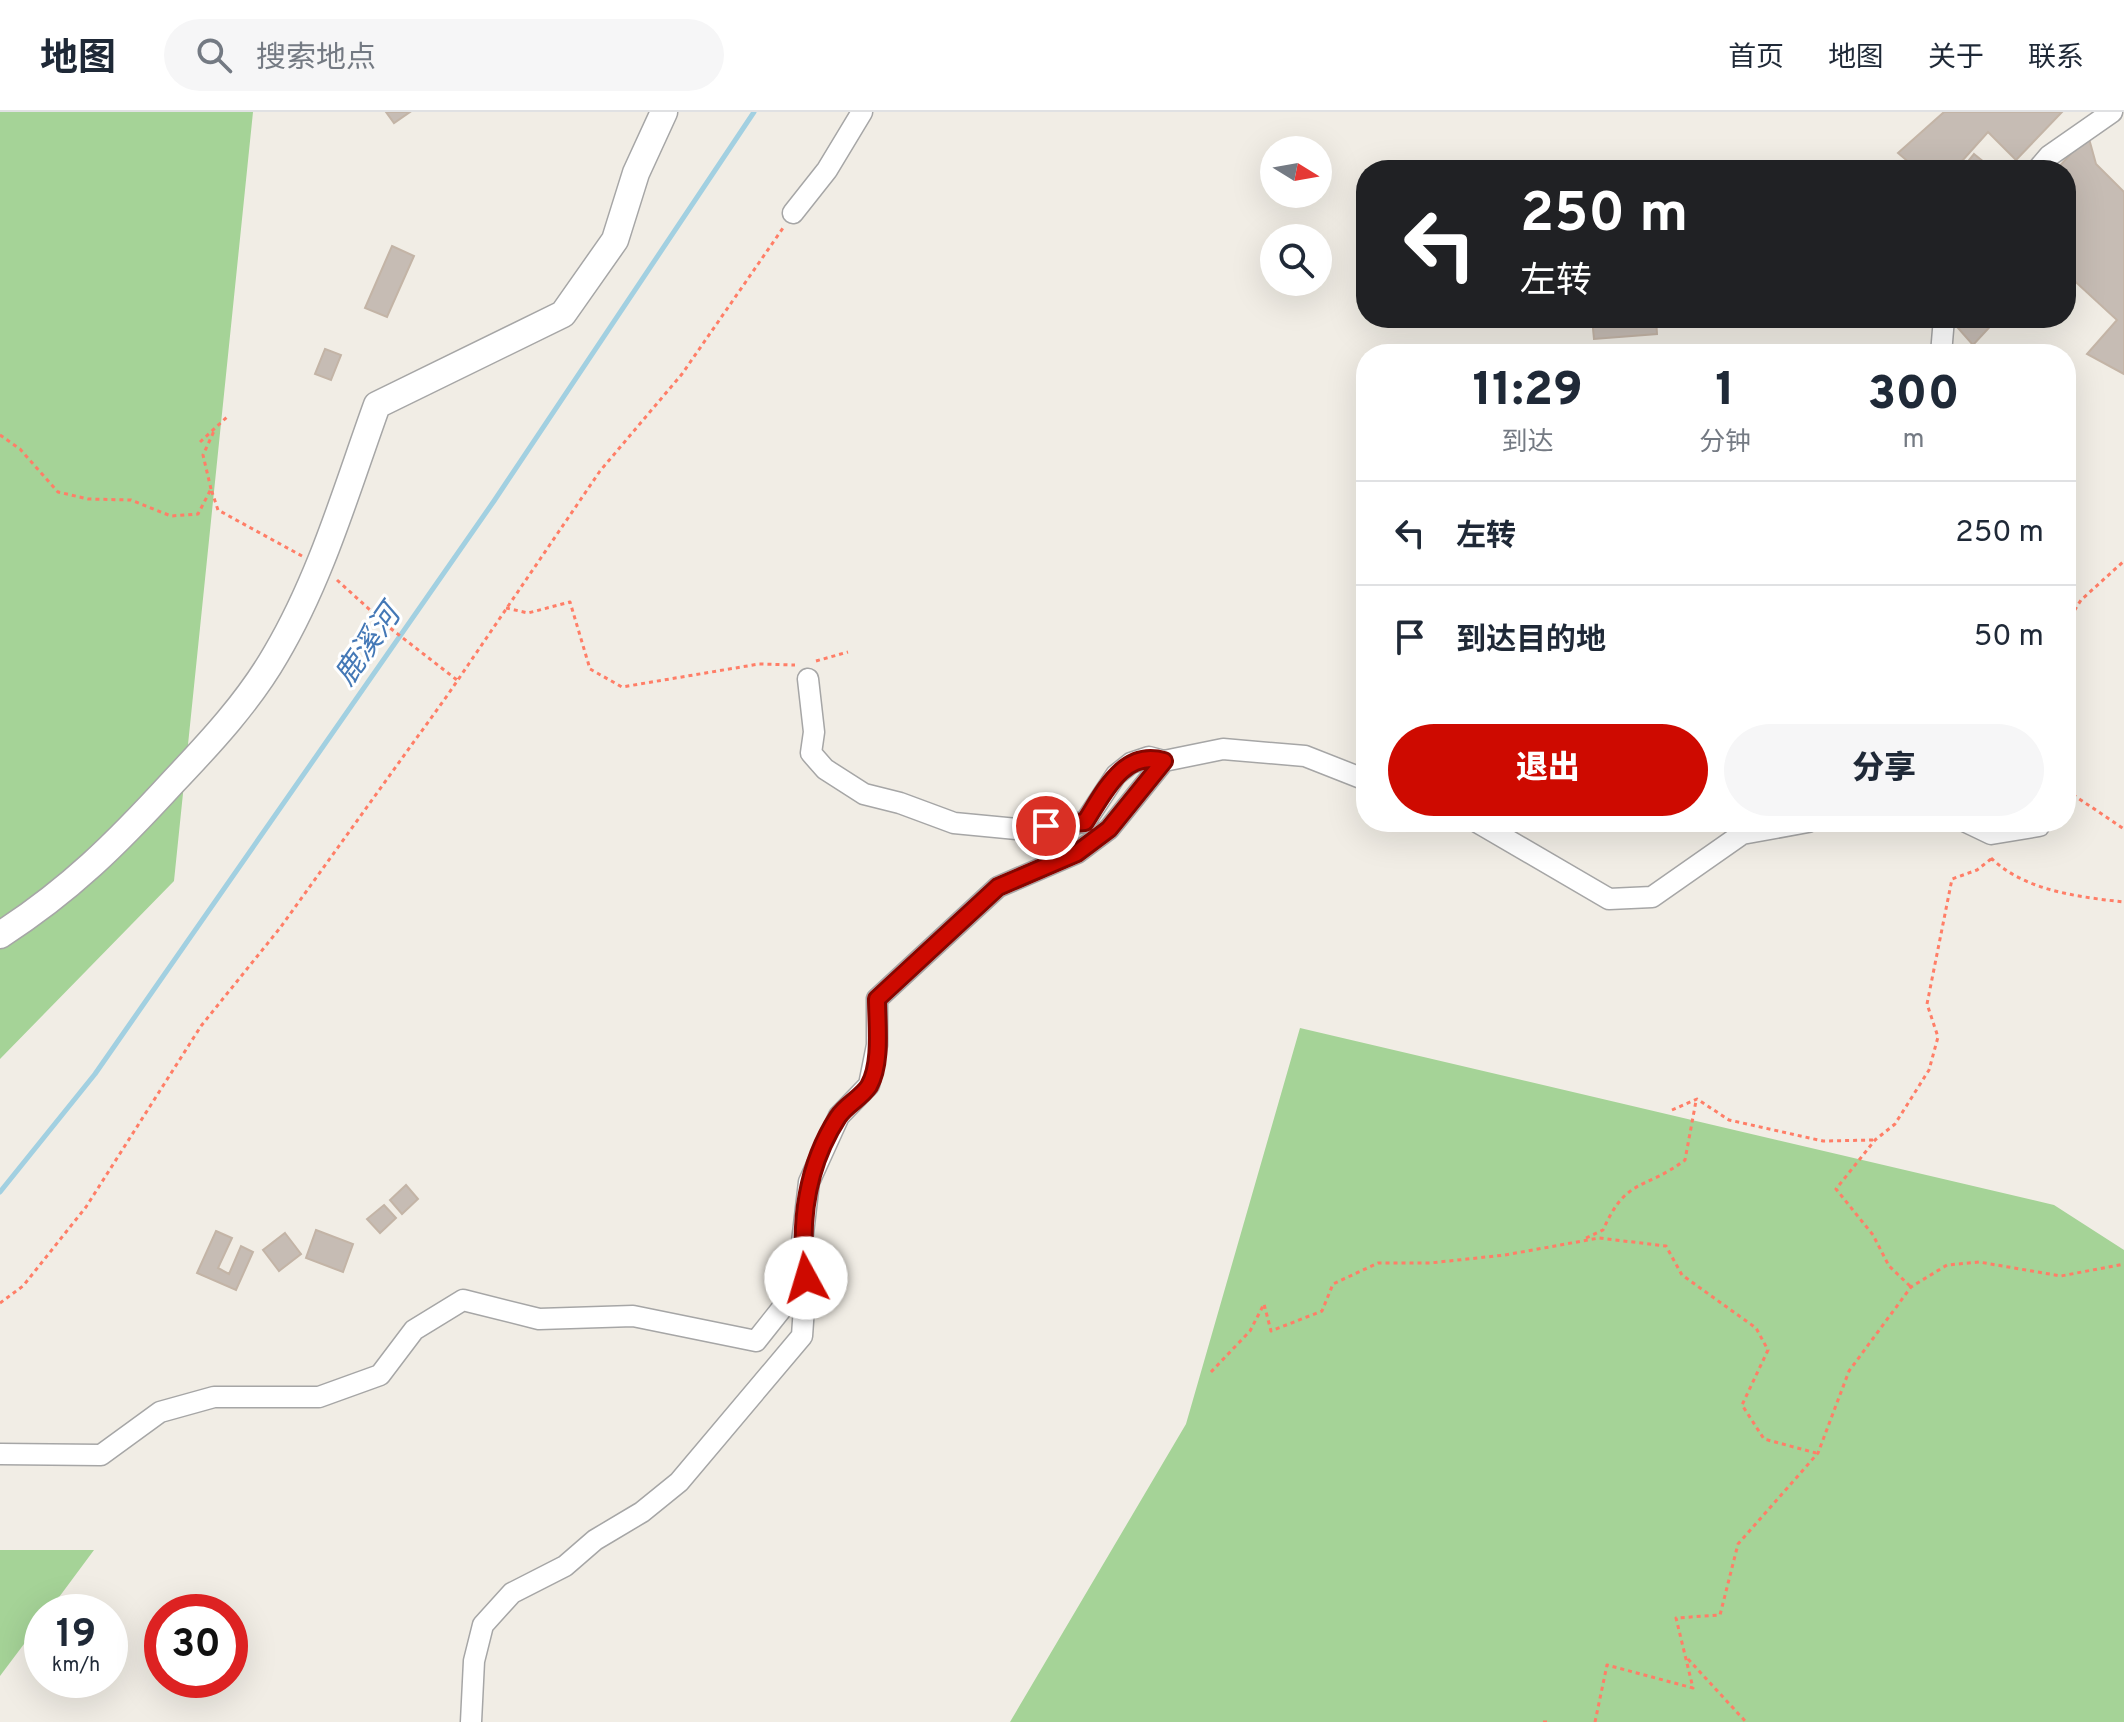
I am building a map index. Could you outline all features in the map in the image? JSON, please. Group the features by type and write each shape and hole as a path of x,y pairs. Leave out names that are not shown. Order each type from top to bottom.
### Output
{"street":[{"path":"0,935 42,908 100,861 224,728 277,654 319,564 377,405 563,314 615,240 636,173 664,112"},
{"path":"793,213 827,170 862,112"},
{"path":"2046,160 2112,112"},
{"path":"808,679 814,732 811,753 825,769 864,794 900,803 954,823 1027,830 1085,822 1116,775 1131,763 1149,757 1164,761 1223,749 1305,756 1356,776"},
{"path":"471,1722 474,1661 483,1625 512,1593 565,1566 595,1540 642,1512 679,1482 802,1336 806,1278 802,1242 809,1182 839,1116 869,1085 877,1045 877,999 998,887 1077,853 1109,829 1164,761"},
{"path":"1494,832 1609,899 1652,897 1742,834 1753,832"},
{"path":"1987,832 2003,832"},
{"path":"0,1454 101,1455 160,1412 214,1397 319,1397 380,1375 414,1330 463,1300 539,1319 633,1316 756,1341 806,1278"}],"path":[{"path":"0,1303 23,1286 86,1207 201,1026 280,928 457,680 600,471 682,374 793,213"},
{"path":"200,442 227,417"},
{"path":"215,429 203,455 218,510 319,564 390,628 457,680"},
{"path":"0,435 20,449 58,492 88,499 131,500 171,516 198,514 211,489"},
{"path":"2076,608 2124,561"},
{"path":"506,608 528,613 570,602 590,669 622,687 759,664 815,661 848,652"},
{"path":"793,663 808,679"},
{"path":"2076,797 2124,829"},
{"path":"1991,834 1991,859"},
{"path":"1991,859 2018,877 2068,895 2124,902"},
{"path":"1911,1287 1889,1266 1873,1235 1836,1189 1875,1140 1895,1124 1929,1070 1938,1037 1927,1004 1952,879 1977,870 1991,859"},
{"path":"1697,1099 1729,1120 1823,1141 1875,1140"},
{"path":"1672,1110 1697,1099"},
{"path":"1583,1240 1603,1230 1614,1204 1637,1184 1662,1177 1685,1160 1697,1099"},
{"path":"1211,1372 1250,1331 1264,1304 1271,1331 1322,1311 1333,1284 1378,1263 1430,1263 1505,1255 1599,1238 1666,1246 1682,1275 1756,1328 1768,1350 1742,1405 1764,1439 1818,1453"},
{"path":"1595,1722 1607,1665 1693,1688 1676,1618 1720,1615 1738,1544 1818,1453 1849,1371 1911,1287 1947,1265 1979,1262 2061,1276 2124,1264"},
{"path":"1685,1656 1746,1722"},
{"path":"1543,1722 1551,1722"}],"green space":[{"path":"0,112 253,112 174,881 0,1059"},
{"path":"1300,1028 2054,1205 2124,1250 2124,1722 1010,1722 1186,1424"},
{"path":"0,1550 94,1550 61,1594 24,1594 24,1644 0,1676"}],"building":[{"path":"386,112 410,112 394,123"},
{"path":"1944,112 2062,112 2016,160 1988,132 1963,160 1906,160 1898,153"},
{"path":"2088,135 2096,164 2124,192 2124,374 2087,354 2117,320 2076,282 2076,160 2065,160"},
{"path":"392,246 414,256 387,317 365,308"},
{"path":"1593,328 1657,328 1657,334 1594,339"},
{"path":"1958,328 1989,328 1974,344"},
{"path":"325,349 341,355 331,380 315,374"},
{"path":"406,1185 418,1199 402,1214 390,1200"},
{"path":"384,1205 396,1218 380,1233 367,1219"},
{"path":"316,1230 353,1244 343,1272 306,1258"},
{"path":"216,1231 232,1238 218,1268 229,1274 241,1246 253,1252 236,1290 197,1273"},
{"path":"285,1233 301,1254 279,1271 263,1250"}],"waterway":[{"name":"鹿溪河","path":"0,1192 95,1074 494,501 754,112"}],"route":[{"path":"806,1278 802,1242 809,1182 839,1116 869,1085 877,1045 877,999 998,887 1077,853 1109,829 1164,761 1149,757 1131,763 1116,775 1085,822 1046,826"}]}
